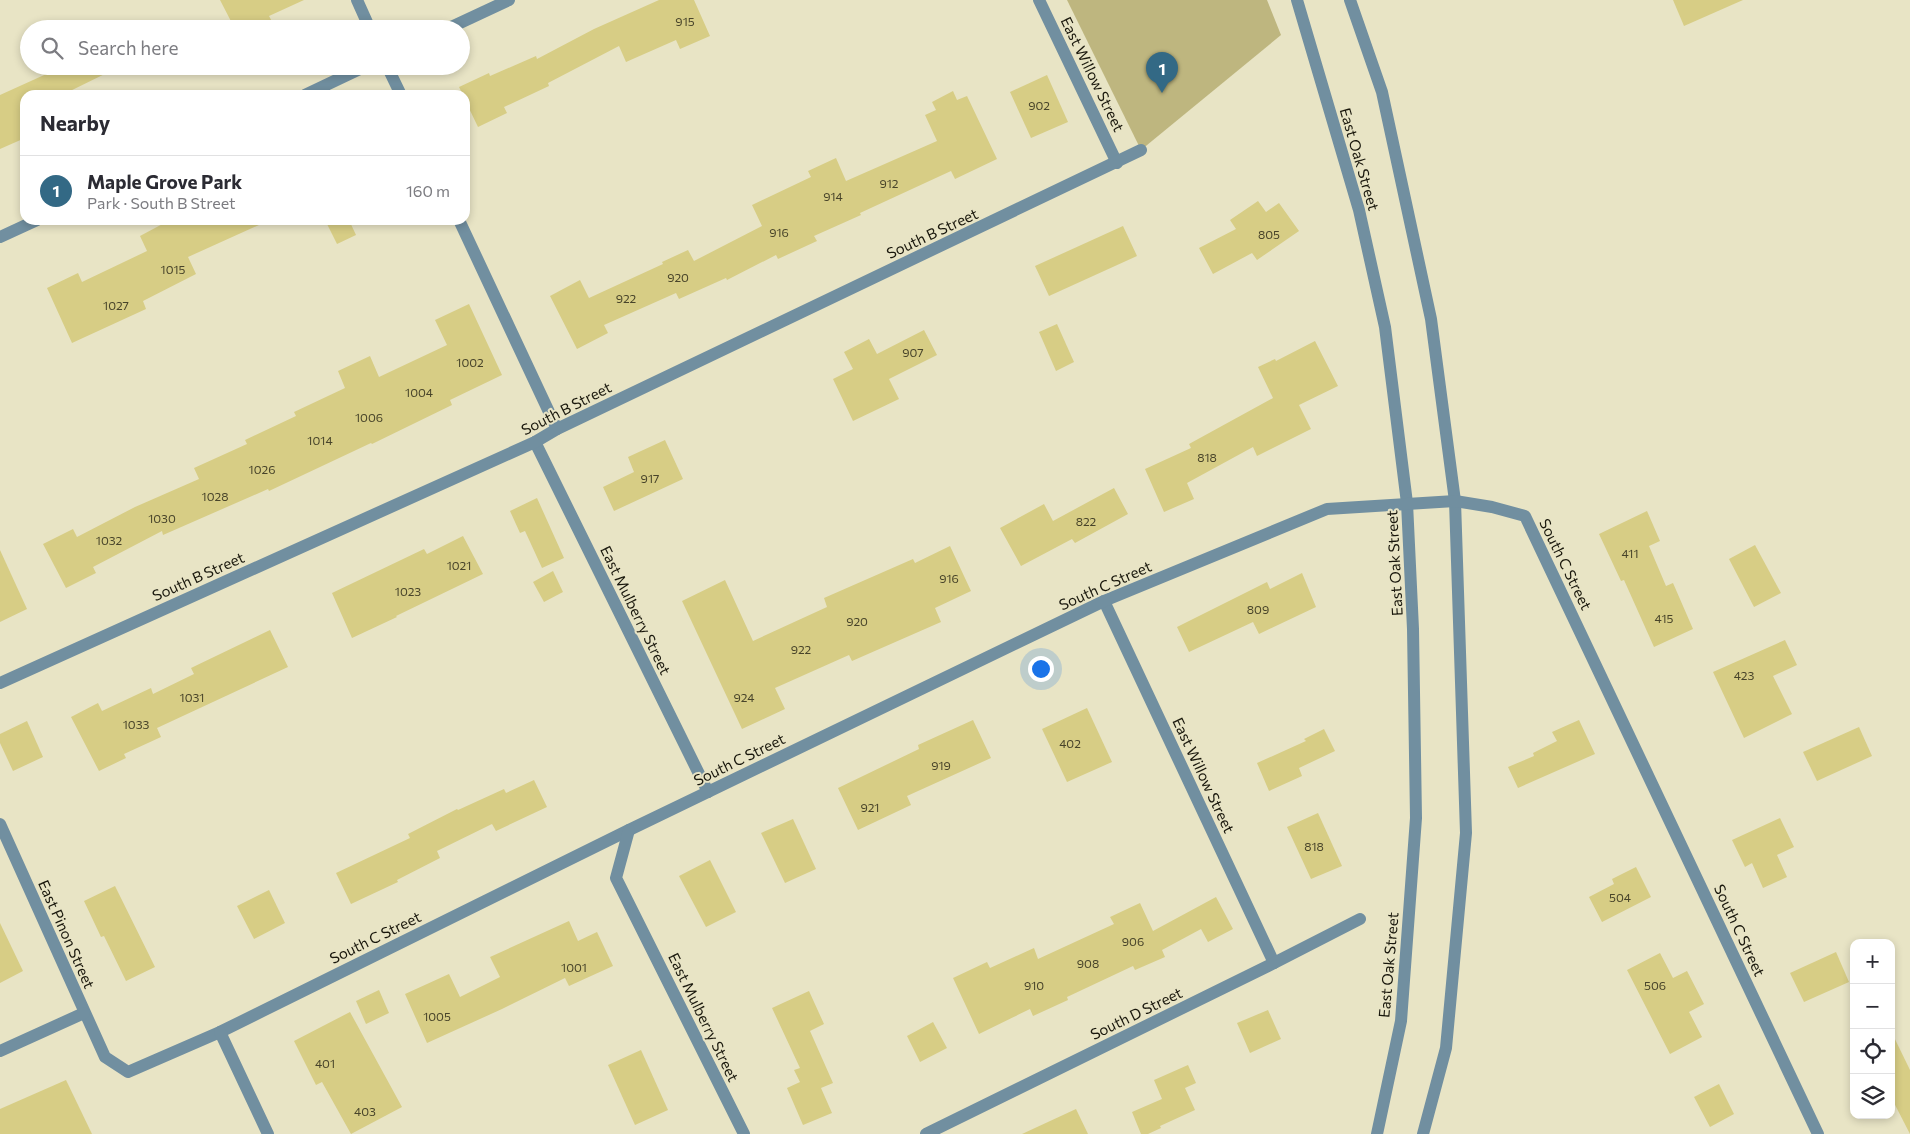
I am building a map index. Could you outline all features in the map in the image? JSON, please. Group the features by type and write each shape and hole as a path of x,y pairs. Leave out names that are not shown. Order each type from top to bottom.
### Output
{"street":[{"path":"357,0 366,20"},
{"path":"466,20 509,0"},
{"name":"East Willow Street","path":"1039,0 1117,162"},
{"name":"East Oak Street","path":"1297,0 1359,210 1385,327 1407,503 1414,629 1416,818 1401,1021 1377,1134"},
{"path":"1350,0 1382,92 1431,319 1455,500 1466,833 1446,1048 1423,1134"},
{"path":"316,90 347,75"},
{"path":"391,75 399,90"},
{"name":"South B Street","path":"0,683 535,442 557,429 1142,150"},
{"path":"0,238 27,225"},
{"path":"461,225 557,429"},
{"name":"East Mulberry Street","path":"535,442 708,792"},
{"name":"South C Street","path":"105,1057 128,1072 220,1032 629,830 1104,601 1327,509 1455,500 1525,516 1818,1134"},
{"name":"East Willow Street","path":"1104,601 1274,963"},
{"name":"East Pinon Street","path":"0,824 105,1057"},
{"name":"East Mulberry Street","path":"629,830 616,878 744,1134"},
{"name":"South D Street","path":"926,1134 1274,963 1360,918"},
{"path":"0,1051 84,1013"},
{"path":"220,1032 268,1134"}],"shaded area":[{"path":"1067,0 1267,0 1281,35 1141,150"}],"building":[{"path":"220,0 304,0 269,16 271,20 230,20"},
{"path":"659,0 694,0 710,36 680,49 676,40 626,62 619,46 548,83 549,86 504,107 507,113 478,127 470,110 470,90 460,90 459,87 489,73 490,76 536,56 537,59 594,29"},
{"path":"1673,0 1743,0 1684,26"},
{"path":"44,75 103,75 72,90 20,90 20,140 0,149 0,95"},
{"path":"1047,75 1068,122 1031,138 1010,92"},
{"path":"953,91 957,100 967,96 997,159 955,179 951,171 814,236 817,241 778,259 776,255 727,280 726,278 679,299 676,293 604,325 608,333 577,349 550,296 580,280 589,298 663,264 662,262 688,250 694,261 762,226 752,205 811,177 808,171 836,158 846,181 937,141 925,115 936,110 932,102"},
{"path":"1258,201 1266,212 1279,203 1299,231 1257,260 1252,253 1213,274 1199,248 1236,229 1230,220"},
{"path":"161,225 259,225 188,257 196,274 143,301 146,309 72,343 47,288 78,273 82,282 147,251 140,236"},
{"path":"328,225 351,225 356,235 337,244"},
{"path":"1123,226 1137,256 1049,296 1035,266"},
{"path":"469,304 502,375 450,400 452,405 372,444 269,491 268,489 163,535 162,531 93,567 96,573 66,588 43,544 73,529 77,537 135,507 199,479 194,468 247,444 245,440 296,416 294,412 345,388 338,371 370,356 379,377 447,345 435,320"},
{"path":"1057,324 1074,362 1056,371 1039,332"},
{"path":"924,330 937,355 889,379 899,399 853,421 833,379 853,369 844,352 869,339 877,354"},
{"path":"1315,341 1338,386 1299,405 1311,429 1257,456 1253,447 1187,483 1194,499 1164,512 1145,469 1191,448 1189,444 1273,398 1258,367 1275,359 1276,361"},
{"path":"665,440 683,479 614,511 603,487 634,472 628,457"},
{"path":"1114,488 1128,514 1075,543 1072,539 1021,566 1000,528 1044,504 1053,521"},
{"path":"537,498 564,558 542,568 525,531 520,533 510,511"},
{"path":"1647,511 1660,541 1649,546 1666,586 1673,583 1693,629 1654,647 1624,580 1621,581 1599,534"},
{"path":"463,536 483,574 352,638 332,593 424,549 427,554"},
{"path":"1755,545 1781,593 1754,607 1729,559"},
{"path":"950,546 971,591 935,608 941,622 852,661 849,655 775,688 785,709 742,729 682,601 725,580 753,641 827,607 824,598 913,559 915,563"},
{"path":"0,550 27,609 0,622"},
{"path":"553,571 563,592 544,602 533,582"},
{"path":"1302,573 1316,607 1259,634 1253,622 1189,652 1177,627 1267,582 1270,589"},
{"path":"270,630 288,667 157,728 161,737 124,754 126,758 99,771 71,717 98,703 102,711 151,688 153,694 194,674 191,668"},
{"path":"1785,640 1797,665 1773,676 1792,714 1744,738 1713,672"},
{"path":"1087,708 1112,762 1067,782 1042,729"},
{"path":"973,720 991,758 907,796 911,805 858,830 838,788 919,749 918,745"},
{"path":"1579,720 1595,754 1518,788 1508,767 1534,756 1533,753 1557,741 1552,732"},
{"path":"27,721 43,757 13,771 0,743 0,734"},
{"path":"1859,727 1872,756 1817,781 1803,752"},
{"path":"1324,729 1335,751 1299,768 1302,776 1269,791 1257,763 1306,741 1304,739"},
{"path":"534,780 547,807 496,831 492,824 437,851 440,858 397,880 398,882 351,904 336,873 410,838 408,834 457,809 504,789 506,793"},
{"path":"1318,813 1342,866 1311,879 1287,827"},
{"path":"1780,818 1794,847 1777,855 1787,877 1763,888 1752,863 1745,867 1732,840"},
{"path":"793,819 816,869 785,883 761,833"},
{"path":"710,860 736,912 706,927 679,876"},
{"path":"1636,867 1651,897 1602,922 1589,897 1614,884 1612,879"},
{"path":"115,886 155,967 126,981 104,936 101,937 84,901"},
{"path":"269,890 285,923 254,939 237,906"},
{"path":"1216,897 1233,929 1208,942 1201,929 1162,950 1165,957 1135,970 1133,966 1067,997 1068,1000 1033,1016 1030,1009 979,1034 953,978 987,962 990,968 1034,948 1038,959 1114,924 1110,917 1140,903 1153,931"},
{"path":"569,921 578,941 597,932 613,966 569,986 565,978 427,1043 405,994 449,974 460,997 500,977 490,957"},
{"path":"0,923 23,971 0,983"},
{"path":"1836,952 1849,982 1804,1002 1790,973"},
{"path":"1660,953 1673,978 1687,971 1704,1004 1689,1012 1702,1037 1670,1054 1627,970"},
{"path":"379,990 389,1013 366,1024 356,1001"},
{"path":"809,991 824,1024 810,1031 833,1083 821,1088 832,1113 803,1125 787,1088 800,1082 794,1070 800,1068 772,1008"},
{"path":"1268,1010 1281,1039 1250,1053 1237,1023"},
{"path":"350,1012 402,1107 351,1134 322,1082 316,1085 294,1041"},
{"path":"933,1022 947,1048 920,1062 907,1036"},
{"path":"1895,1039 1910,1070 1910,1134 1895,1105"},
{"path":"641,1050 668,1110 635,1125 608,1065"},
{"path":"1188,1065 1196,1083 1185,1088 1195,1110 1160,1126 1161,1128 1148,1134 1141,1134 1132,1112 1162,1099 1154,1080"},
{"path":"66,1080 92,1134 0,1134 0,1109"},
{"path":"1719,1084 1734,1114 1710,1127 1694,1097"},
{"path":"1076,1109 1088,1134 1022,1134"}],"place":[{"name":"Maple Grove Park","path":"1162,93"}]}
